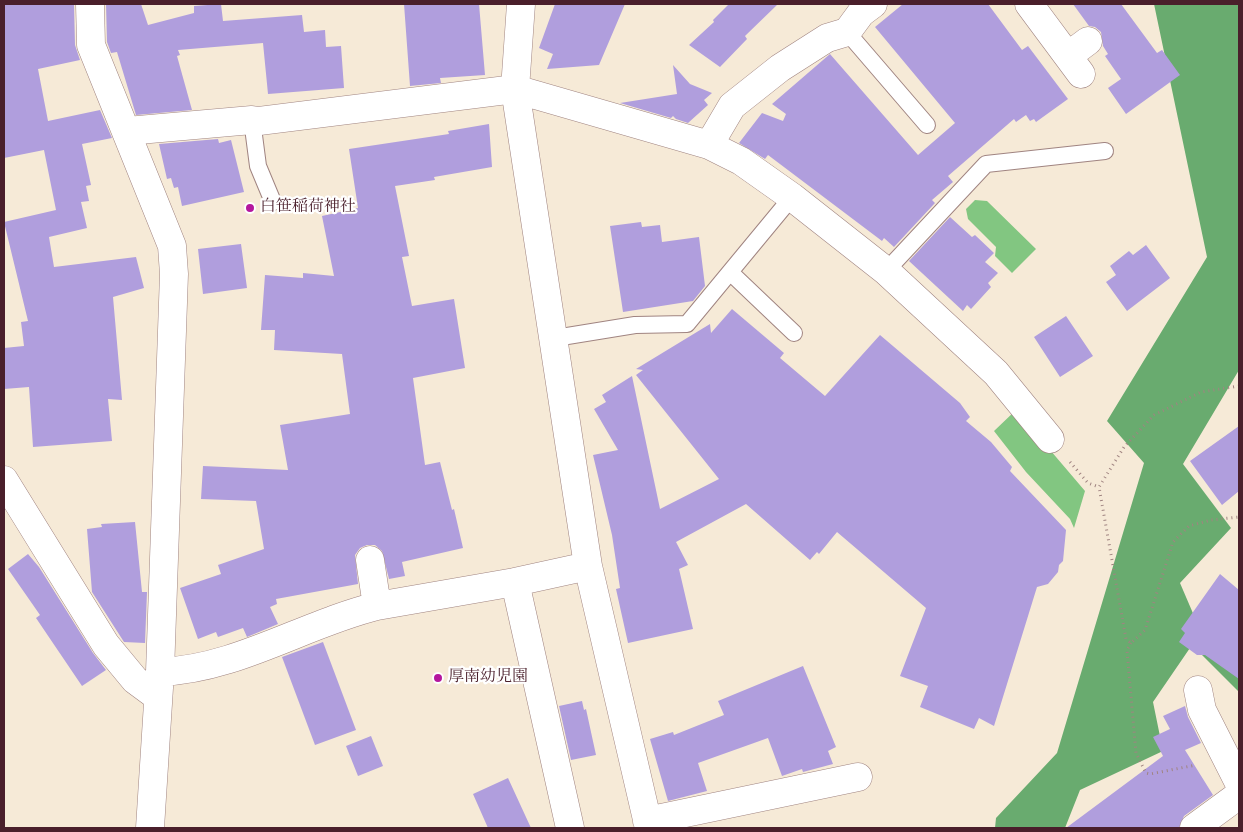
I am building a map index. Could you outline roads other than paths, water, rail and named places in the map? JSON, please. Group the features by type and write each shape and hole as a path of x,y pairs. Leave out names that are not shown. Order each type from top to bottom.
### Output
{"street":[{"path":"90,4 91,45 172,246 174,274 159,685 150,828"},
{"path":"521,4 515,89 555,338 588,566 648,825 858,777"},
{"path":"709,145 732,106 780,68 827,38 847,32 861,14 873,4"},
{"path":"1029,4 1079,57"},
{"path":"127,131 252,120 259,122 515,89 709,145 741,161 792,197 886,271 996,373 1050,439"},
{"path":"4,480 106,645 135,680 159,685 180,671 264,649 355,612 377,606 515,582 588,566"},
{"path":"370,560 377,606"},
{"path":"515,582 570,828"},
{"path":"1198,690 1202,710 1239,783"},
{"path":"1194,828 1239,795"}],"lane":[{"path":"847,32 927,126"},
{"path":"252,120 258,166 273,202"},
{"path":"886,271 986,164 1105,151"},
{"path":"555,338 636,324 687,324 792,197"},
{"path":"731,272 794,333"}],"place":[{"name":"白笹稲荷神社","path":"250,208"},
{"name":"厚南幼児園","path":"438,678"}]}
